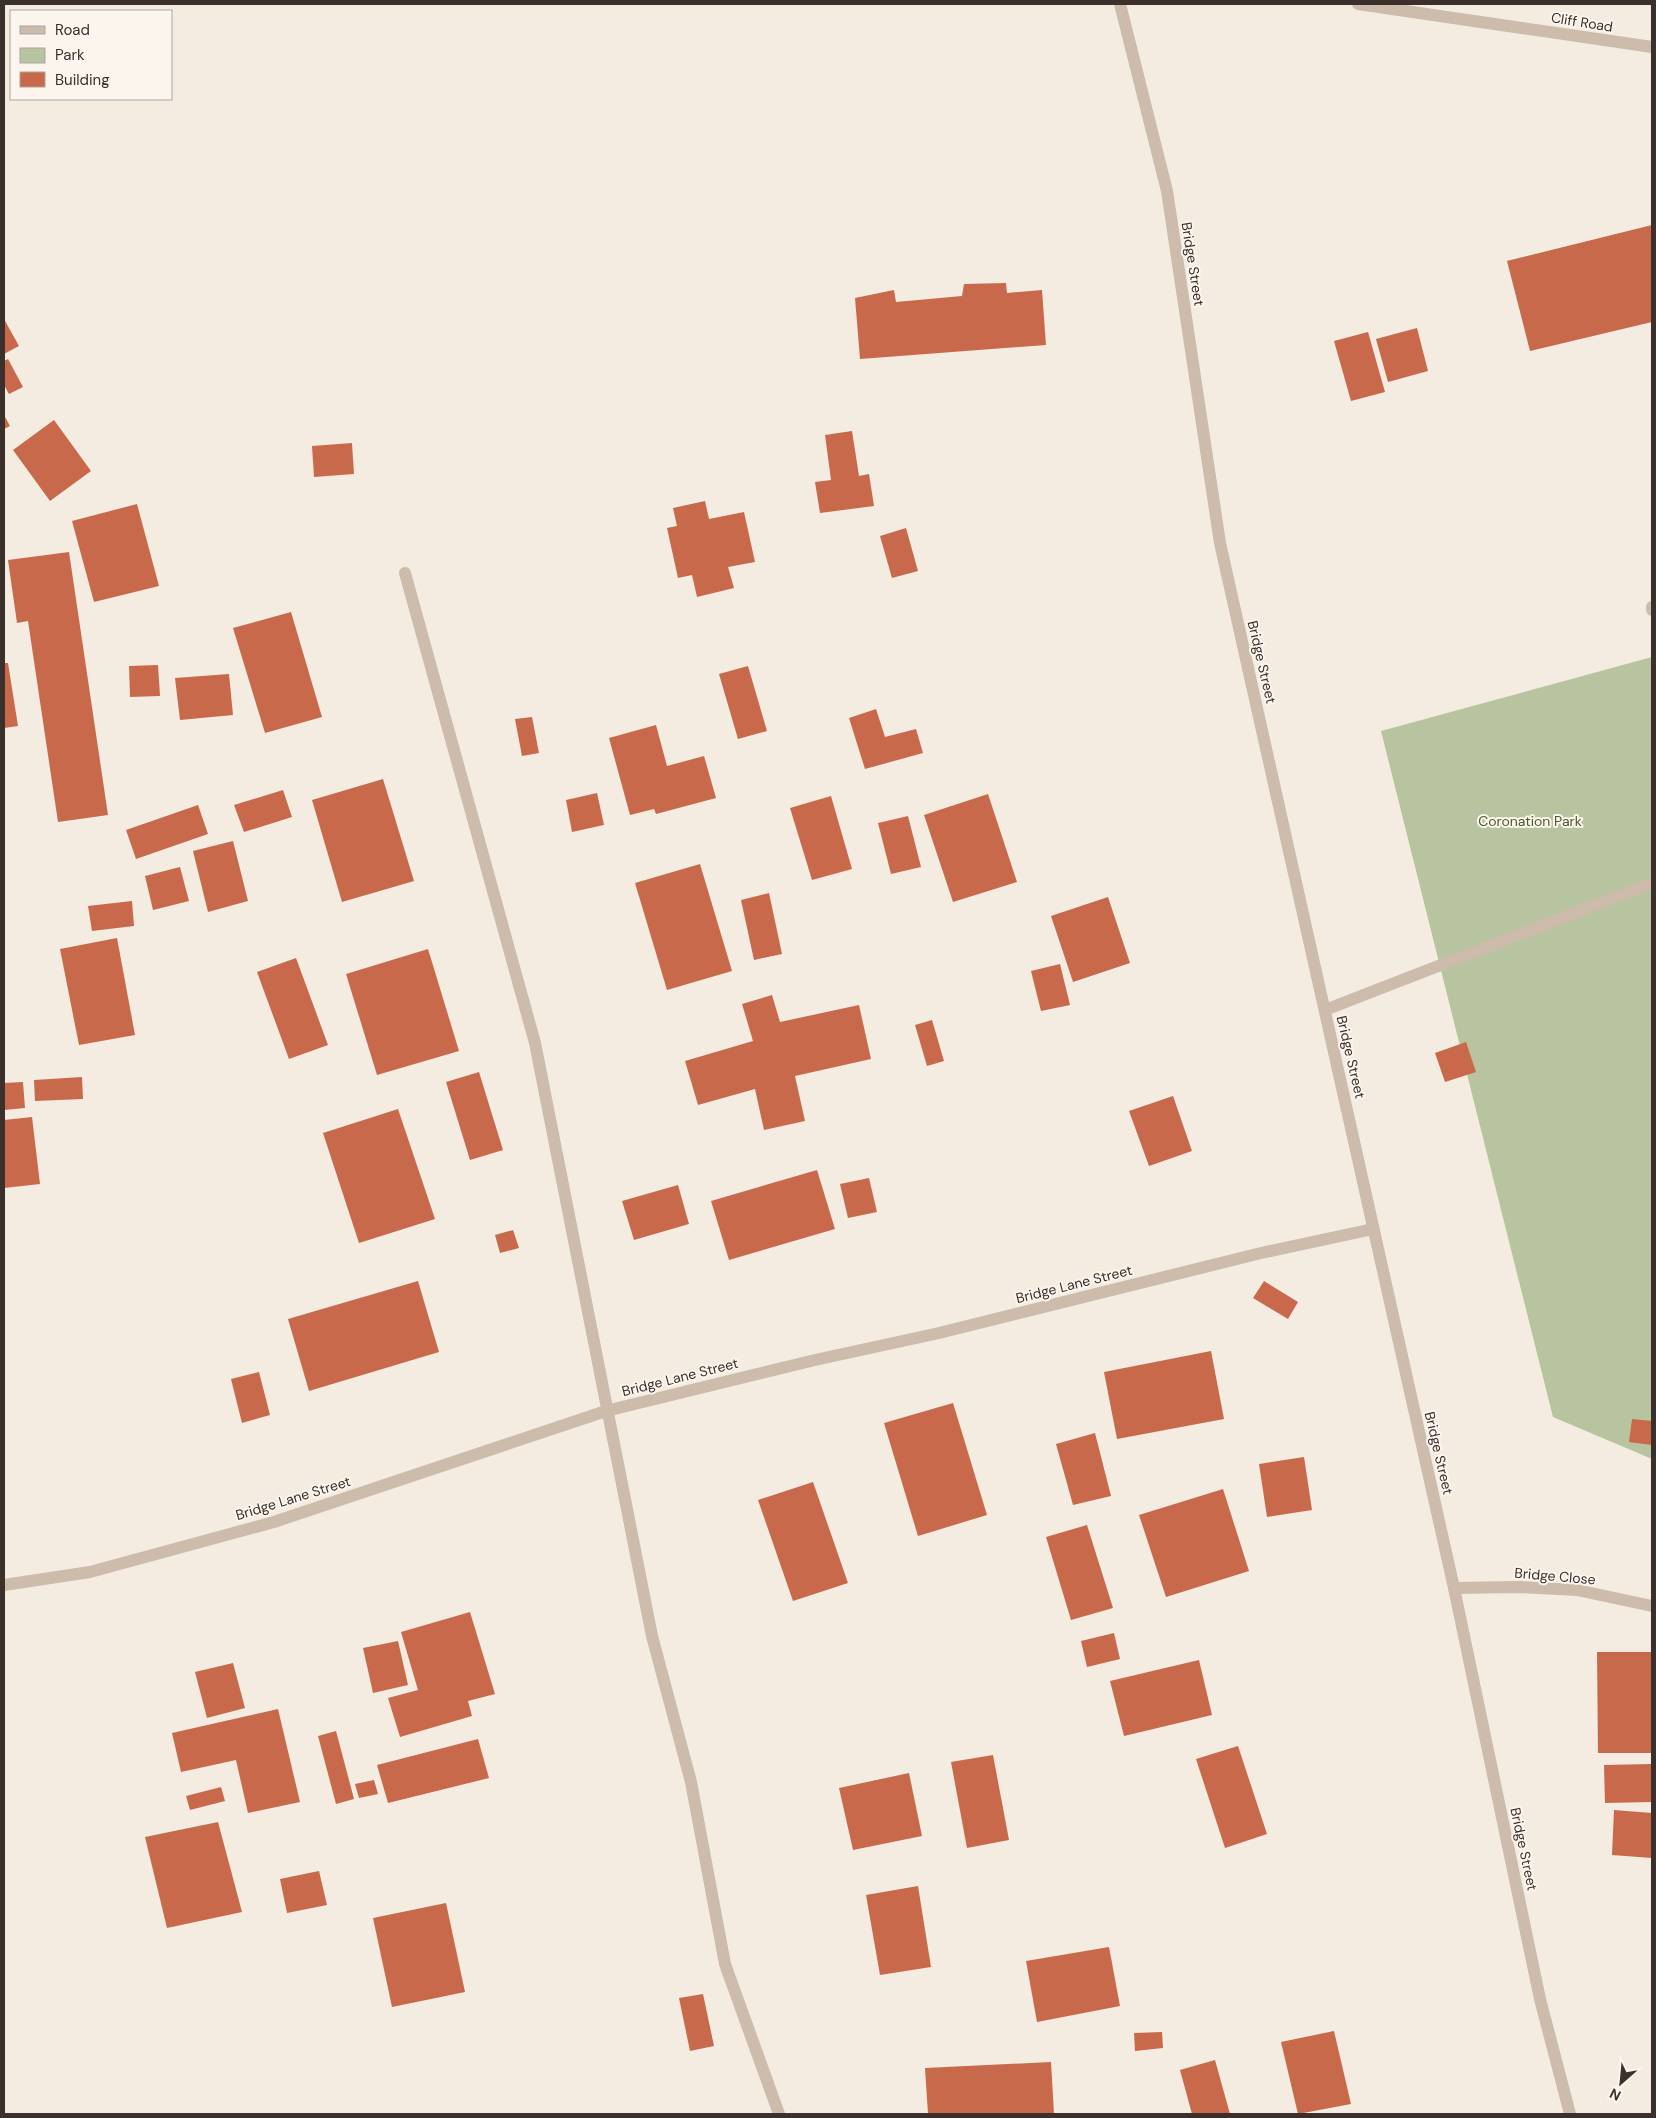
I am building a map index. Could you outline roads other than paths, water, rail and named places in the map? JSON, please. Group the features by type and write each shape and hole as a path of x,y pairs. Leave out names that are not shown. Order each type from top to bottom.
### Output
{"street":[{"name":"Bridge Street","path":"1120,4 1167,191 1220,543 1454,1588 1540,1999 1570,2114"},
{"name":"Cliff Road","path":"1358,4 1652,47"},
{"path":"405,573 535,1043 606,1411 652,1636 691,1782 725,1964 779,2114"},
{"path":"1325,1010 1652,883"},
{"name":"Bridge Lane Street","path":"4,1585 90,1572 274,1522 606,1411 815,1360 939,1333 1261,1253 1373,1229"},
{"name":"Bridge Close","path":"1454,1588 1519,1587 1578,1590 1652,1606"}],"park label":[{"name":"Coronation Park","path":"1530,821"}]}
